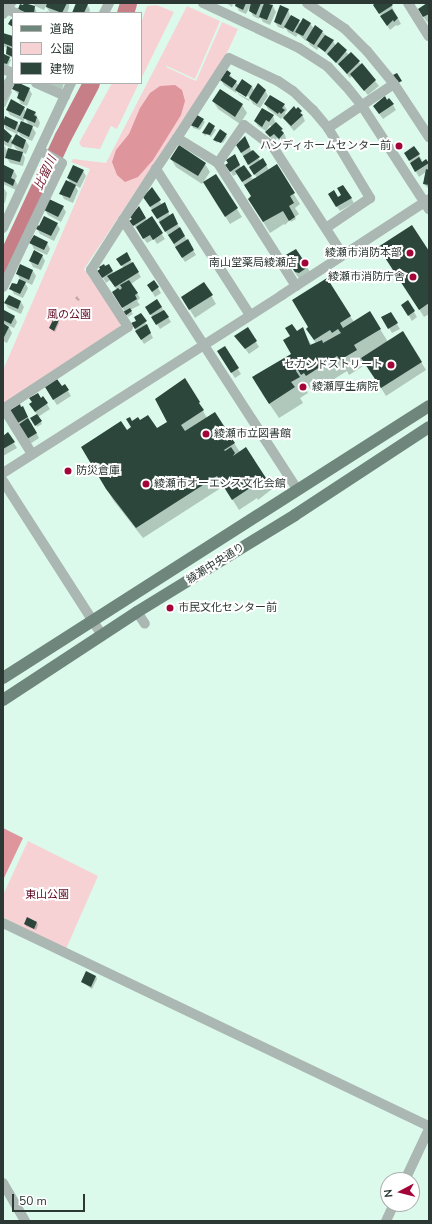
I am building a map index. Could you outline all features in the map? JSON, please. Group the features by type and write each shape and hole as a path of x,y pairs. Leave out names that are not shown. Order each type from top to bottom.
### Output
{"main road":[{"name":"綾瀬中央通り","path":"3,678 429,406"},
{"name":"綾瀬中央通り","path":"3,700 137,612 295,515 429,428"}],"street":[{"path":"104,12 109,3"},
{"path":"3,473 250,314 428,203 362,106 328,67 309,54 204,3"},
{"path":"307,3 345,30 367,51 394,84 429,137"},
{"path":"408,3 429,36"},
{"path":"32,454 3,409 62,368 128,327 91,270 229,58 278,81 313,110 328,128 370,198 326,228"},
{"path":"3,69 12,74"},
{"path":"3,96 12,76"},
{"path":"38,84 66,96"},
{"path":"3,228 7,208 48,156 66,96 72,84"},
{"path":"328,128 394,84"},
{"path":"218,163 244,125 273,147 343,256"},
{"path":"177,138 218,163 296,286"},
{"path":"3,287 62,163 48,156"},
{"path":"156,169 250,314"},
{"path":"123,220 298,490"},
{"path":"3,480 102,635"},
{"path":"137,612 145,624"},
{"path":"3,923 429,1127 409,1172"},
{"path":"3,1184 25,1221"}],"green space":[{"path":"157,5 174,12 142,77 142,20 147,6"},
{"name":"風の公園","path":"187,6 220,21 195,79 167,66 166,67 196,81 222,22 238,29 226,55 84,269 121,322 120,327 3,404 3,370 90,169 71,162 73,159 106,163"},
{"path":"111,84 139,84 117,129 111,126 100,149 82,147 79,143"},
{"name":"東山公園","path":"28,841 98,876 66,949 3,917 3,895"}],"shaded area":[{"path":"175,85 182,90 185,101 181,115 153,160 138,177 125,182 117,175 112,162 116,150 129,134 140,108 150,93 160,86"},
{"path":"3,828 23,838 3,880"}],"building":[{"path":"24,3 35,6 34,12 25,12 18,9 20,4 23,5"},
{"path":"47,3 67,3 62,12 46,7"},
{"path":"76,3 88,4 84,12 72,12"},
{"path":"236,3 246,3 243,10 235,6"},
{"path":"251,3 261,3 256,15 249,11"},
{"path":"264,3 273,5 267,20 259,17"},
{"path":"375,3 391,3 393,5 379,14 373,5"},
{"path":"427,3 429,4 429,14 423,17 418,9"},
{"path":"280,5 289,9 281,25 274,22"},
{"path":"392,9 398,18 394,22 393,20 387,26 380,16"},
{"path":"291,15 300,20 293,32 284,27"},
{"path":"303,18 311,23 303,36 295,32"},
{"path":"11,19 12,20 12,26 8,24"},
{"path":"315,25 323,31 314,45 306,40"},
{"path":"3,33 12,36 12,47 3,43"},
{"path":"325,35 334,40 325,52 317,46"},
{"path":"338,42 347,50 336,63 327,54"},
{"path":"7,46 12,48 12,57 6,54"},
{"path":"351,52 360,61 347,74 338,64"},
{"path":"4,54 10,57 7,64 3,63"},
{"path":"362,63 376,80 364,91 350,74"},
{"path":"227,70 231,73 229,76 237,81 232,88 220,80"},
{"path":"397,73 402,81 398,83 393,75"},
{"path":"242,79 252,86 246,97 235,90"},
{"path":"258,83 266,90 257,104 249,98"},
{"path":"14,84 21,84 30,88 24,102 17,98 19,92 12,89"},
{"path":"220,89 243,104 235,117 212,101"},
{"path":"270,95 285,104 282,108 285,110 281,114 279,112 278,114 264,104"},
{"path":"385,96 387,100 389,98 394,104 379,114 373,106"},
{"path":"11,99 25,107 20,116 6,110"},
{"path":"294,106 296,109 298,107 302,111 300,113 303,115 291,126 283,118"},
{"path":"27,108 36,112 34,115 37,117 35,123 23,118"},
{"path":"262,108 274,115 269,122 266,120 262,127 254,121"},
{"path":"197,115 204,119 198,128 190,125"},
{"path":"5,116 18,122 15,130 3,124"},
{"path":"21,121 33,126 29,137 17,131"},
{"path":"209,122 215,126 210,135 202,133"},
{"path":"276,122 283,129 281,130 284,133 279,139 274,134 270,137 265,132"},
{"path":"3,128 12,136 8,143 3,140"},
{"path":"220,129 227,134 221,143 213,140"},
{"path":"16,134 26,140 23,149 11,143"},
{"path":"245,136 250,147 241,153 236,145"},
{"path":"179,145 206,163 198,176 170,159"},
{"path":"414,146 420,154 409,161 404,153"},
{"path":"8,148 23,152 20,162 5,158"},
{"path":"253,150 260,157 248,165 243,156"},
{"path":"235,154 240,165 230,172 225,165 228,163 226,160"},
{"path":"419,157 422,162 426,159 429,163 415,172 410,163"},
{"path":"263,158 267,165 254,175 249,167"},
{"path":"277,164 295,193 290,196 294,203 289,206 295,217 289,221 283,211 263,222 248,199 251,196 244,185"},
{"path":"4,165 14,170 11,178 15,180 13,186 3,181"},
{"path":"73,165 84,170 77,183 67,178"},
{"path":"244,165 252,176 242,182 235,171"},
{"path":"426,169 429,170 429,185 423,184"},
{"path":"216,174 238,208 225,217 203,182"},
{"path":"66,180 76,185 70,198 59,194"},
{"path":"343,185 352,198 336,207 328,194 334,190 338,197 341,195 337,188"},
{"path":"152,187 161,200 150,207 143,197"},
{"path":"49,199 64,206 58,217 44,210"},
{"path":"165,202 169,212 157,219 151,210"},
{"path":"139,206 146,218 133,226 129,221 132,219 130,217"},
{"path":"173,213 178,224 165,232 159,222"},
{"path":"44,216 58,223 51,236 36,229"},
{"path":"152,216 163,233 153,240 150,235 143,239 136,227"},
{"name":"綾瀬市消防庁舎","path":"412,225 429,251 429,303 419,310 378,247"},
{"path":"180,227 185,236 174,244 168,235"},
{"path":"34,235 48,242 44,250 29,243"},
{"path":"188,239 194,250 182,258 175,247"},
{"path":"296,249 308,267 299,273 295,272 284,256"},
{"path":"34,250 43,255 38,265 29,261"},
{"path":"127,252 131,260 121,266 116,259"},
{"path":"133,262 139,272 115,287 107,276"},
{"path":"20,264 33,270 29,280 16,274"},
{"path":"104,264 105,266 109,264 113,271 102,278 97,271 100,269 99,267"},
{"path":"327,278 351,316 340,323 343,328 370,311 381,329 354,345 357,350 340,360 337,356 306,376 304,373 301,375 298,370 296,371 300,377 291,382 295,387 269,404 252,377 291,354 283,340 290,336 285,328 292,324 297,331 303,327 310,345 322,340 323,343 341,333 338,329 332,333 330,330 314,340 306,329 308,327 292,300"},
{"path":"19,279 26,282 20,294 9,289 12,283 17,284"},
{"path":"129,280 138,293 135,295 137,299 122,308 112,292 118,288 120,290 122,288 120,285"},
{"path":"154,280 159,287 152,292 147,285"},
{"path":"204,282 213,295 189,310 181,297"},
{"path":"9,295 21,301 18,309 4,303"},
{"path":"157,299 162,307 150,315 145,307"},
{"path":"408,300 415,311 408,316 401,305"},
{"path":"130,308 132,311 125,316 123,312"},
{"path":"4,310 15,316 11,324 3,320"},
{"path":"164,310 169,317 156,325 151,317"},
{"path":"391,312 398,323 388,329 381,317"},
{"path":"141,313 147,321 135,329 131,323 136,321 134,317"},
{"path":"54,318 59,320 54,331 49,328"},
{"path":"3,323 9,327 3,339"},
{"path":"147,324 151,333 141,340 135,331"},
{"path":"248,327 257,341 245,349 234,336"},
{"path":"403,331 422,362 381,388 361,358"},
{"path":"225,346 239,368 231,373 217,351"},
{"path":"185,378 204,410 181,425 185,431 215,412 235,443 224,450 225,451 231,447 235,453 233,456 246,447 266,478 251,490 250,488 232,500 217,476 136,528 106,489 81,447 121,421 127,430 131,427 126,419 130,417 132,421 138,417 140,420 148,415 157,428 167,422 155,399"},
{"path":"57,379 62,386 65,384 69,390 53,400 45,387"},
{"path":"38,393 41,398 43,396 48,403 35,412 29,404 32,402 29,398"},
{"path":"20,404 21,407 23,406 28,417 16,424 10,410"},
{"path":"37,414 42,421 35,426 30,418"},
{"path":"28,418 37,433 27,439 18,425"},
{"path":"8,432 15,442 3,449 3,436"},
{"name":"防災倉庫","path":"68,468 71,473 68,475 65,470"},
{"path":"27,917 37,922 34,929 24,924"},
{"path":"86,971 96,976 91,987 81,982"}],"waterway":[{"name":"比留川","path":"125,12 128,3"},
{"name":"比留川","path":"3,265 63,136 90,84"}],"place":[{"name":"ハンディホームセンター前","path":"399,146"},
{"name":"綾瀬市消防本部","path":"410,253"},
{"name":"南山堂薬局綾瀬店","path":"305,263"},
{"name":"綾瀬市消防庁舎","path":"413,277"},
{"name":"セカンドストリート","path":"391,365"},
{"name":"綾瀬厚生病院","path":"303,387"},
{"name":"綾瀬市立図書館","path":"206,434"},
{"name":"防災倉庫","path":"68,471"},
{"name":"綾瀬市オーエンス文化会館","path":"146,484"},
{"name":"市民文化センター前","path":"170,608"}]}
